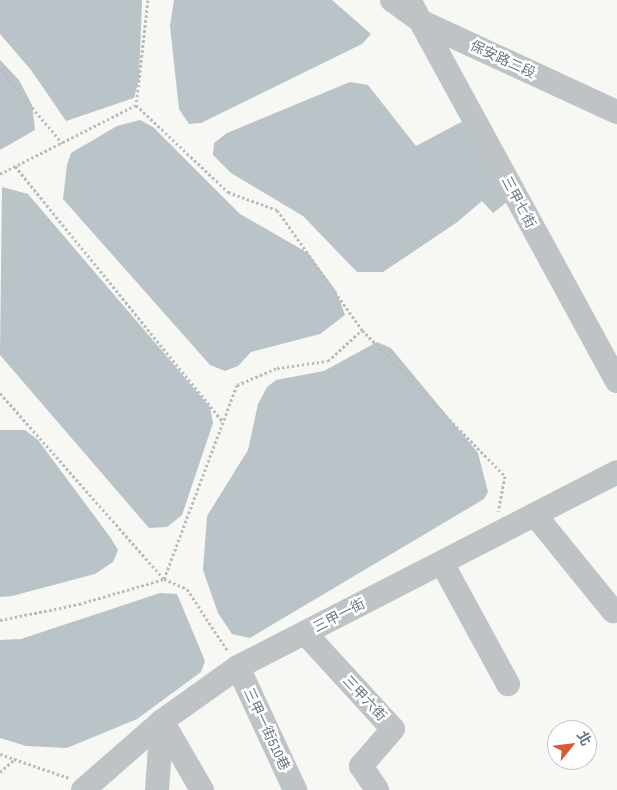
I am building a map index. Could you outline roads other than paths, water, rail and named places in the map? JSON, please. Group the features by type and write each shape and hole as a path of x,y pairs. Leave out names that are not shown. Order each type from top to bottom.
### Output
{"street":[{"name":"保安路二段","path":"392,0 422,22 617,112"},
{"name":"三甲七街","path":"409,0 617,381"},
{"name":"三甲一街","path":"86,787 162,720 238,667 617,472"},
{"path":"535,515 613,611"},
{"path":"442,563 508,684"},
{"name":"三甲六街","path":"305,632 393,729 361,766 376,790"},
{"name":"三甲一街510巷","path":"238,667 295,790"},
{"path":"157,790 162,720"},
{"path":"162,720 202,790"}]}
